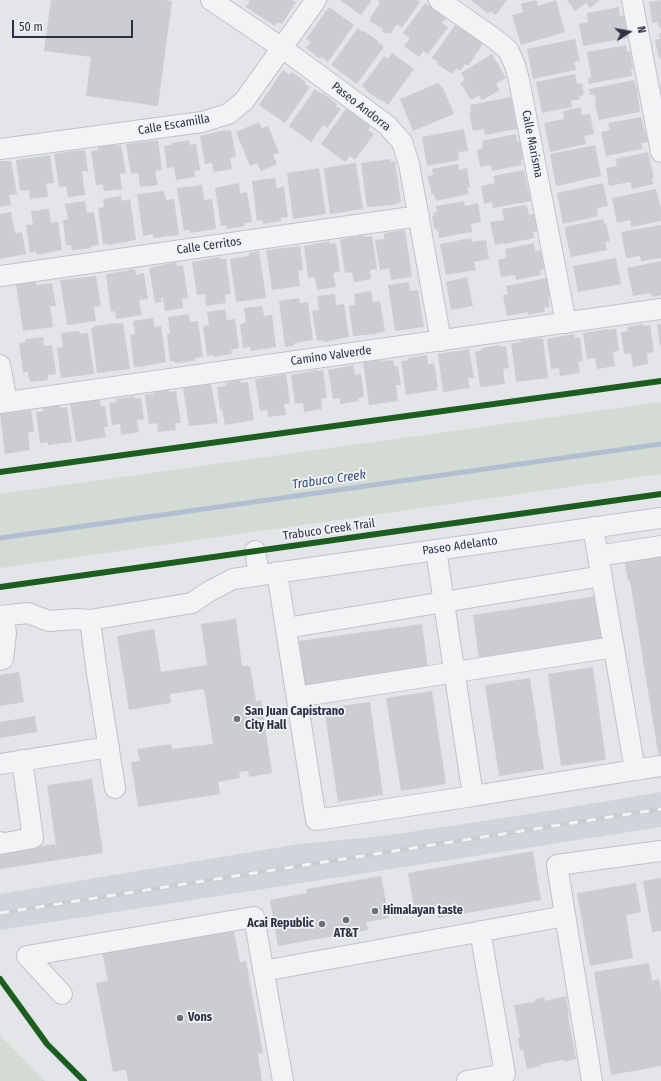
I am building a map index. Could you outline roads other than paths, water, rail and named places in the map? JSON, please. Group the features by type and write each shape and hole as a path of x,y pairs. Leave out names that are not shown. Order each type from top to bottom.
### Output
{"street":[{"name":"Paseo Andorra","path":"211,0 282,48 387,125 402,142 409,164 441,341"},
{"name":"Calle Escamilla","path":"0,149 202,122 228,114 244,101 316,0"},
{"name":"Calle Marisma","path":"439,0 495,38 508,50 515,65 566,323"},
{"path":"632,0 661,152"},
{"name":"Calle Cerritos","path":"0,276 419,216"},
{"name":"Camino Valverde","path":"4,402 661,309"},
{"path":"0,365 4,402"},
{"name":"Paseo Adelanto","path":"1,616 28,613 49,621 76,619 90,620 192,603 208,592 233,579 661,518"},
{"path":"593,527 635,770"},
{"path":"598,556 661,546"},
{"path":"436,550 473,796"},
{"path":"255,551 268,573 286,628 316,820 661,766"},
{"path":"286,628 602,576"},
{"path":"0,660 3,659 6,633 1,616"},
{"path":"90,620 115,788"},
{"path":"297,697 614,647"},
{"path":"0,764 109,747"},
{"path":"0,842 0,844 33,838 22,760"},
{"path":"592,1081 557,865 661,851"},
{"path":"263,971 565,916"},
{"path":"62,994 27,956 254,917 283,1081"},
{"path":"467,1081 506,1078 480,931"}],"waterway":[{"name":"Trabuco Creek","path":"0,538 661,444"}],"railway":[{"path":"0,913 661,809"}],"place":[{"name":"San Juan Capistrano City Hall","path":"237,719"},
{"name":"Himalayan taste","path":"375,911"},
{"name":"AT&T","path":"346,920"},
{"name":"Acai Republic","path":"322,924"},
{"name":"Vons","path":"180,1018"}]}
